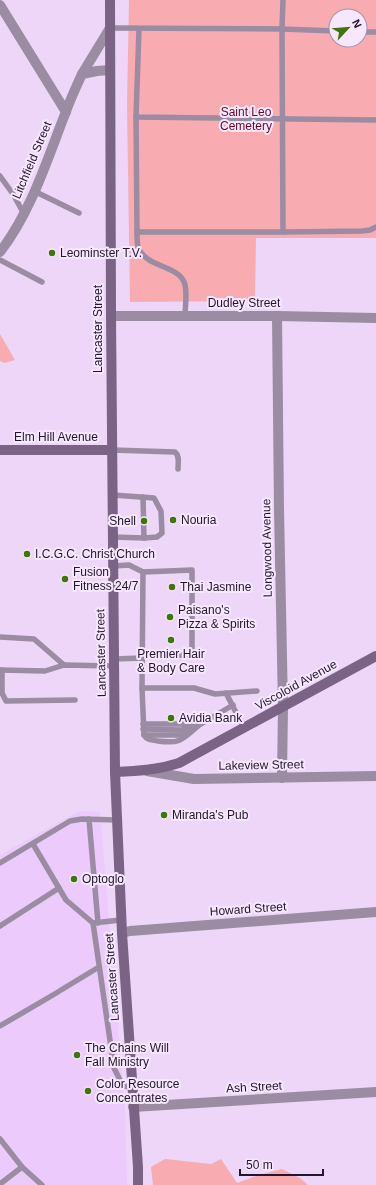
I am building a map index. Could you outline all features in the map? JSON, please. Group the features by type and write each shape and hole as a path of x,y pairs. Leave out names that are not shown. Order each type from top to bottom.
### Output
{"main road":[{"name":"Lancaster Street","path":"110,0 115,772 121,920 138,1185"},
{"name":"Elm Hill Avenue","path":"0,450 112,450"},
{"name":"Viscoloid Avenue","path":"115,772 147,771 164,768 178,763 376,656"}],"street":[{"path":"0,5 66,112"},
{"name":"Litchfield Street","path":"0,252 11,238 24,214 49,159 82,74 110,28"},
{"path":"82,74 110,70"},
{"name":"Dudley Street","path":"111,316 277,316 376,318"},
{"name":"Longwood Avenue","path":"277,316 283,707 282,778"},
{"name":"Lakeview Street","path":"147,771 194,779 376,776"},
{"name":"Howard Street","path":"122,932 376,912"},
{"name":"Ash Street","path":"134,1107 376,1092"}],"lane":[{"path":"283,0 283,232"},
{"path":"110,28 328,31"},
{"path":"139,29 136,117 138,246 145,257 154,263 176,273 182,278 185,283 185,316"},
{"path":"136,117 376,120"},
{"path":"0,176 13,194 24,214"},
{"path":"34,191 79,213"},
{"path":"137,232 362,231 370,230 376,227"},
{"path":"0,260 42,282"},
{"path":"112,450 175,452 179,459 178,469"},
{"path":"113,495 154,498 161,511 162,532 157,537 113,537"},
{"path":"143,497 144,538"},
{"path":"75,700 6,701 2,693 1,670 45,671 64,665 114,662 142,657 192,655 192,570 143,572 130,565 114,566"},
{"path":"143,572 143,730"},
{"path":"0,637 34,639 64,665"},
{"path":"142,688 194,688 215,694 257,691"},
{"path":"226,693 244,728"},
{"path":"143,730 182,734 188,732 233,705"},
{"path":"143,730 188,724 198,726"},
{"path":"89,819 99,967 114,1068 123,1086 132,1088"},
{"path":"0,863 70,821 89,819 117,820"},
{"path":"33,844 66,900 95,923 121,920"},
{"path":"0,926 60,888"},
{"path":"0,1026 99,967"},
{"path":"0,1139 22,1167 42,1185"},
{"path":"0,1184 22,1167"}],"shaded area":[{"path":"79,811 100,812 125,1109 127,1185 0,1185 0,855"}],"green space":[{"name":"Saint Leo Cemetery","path":"129,0 376,0 376,238 256,238 255,301 130,302 127,104"},
{"path":"0,334 15,360 5,363 0,361"},
{"path":"165,1159 211,1164 221,1159 237,1183 282,1169 300,1178 308,1185 153,1185 151,1167"}],"place":[{"name":"Leominster T.V.","path":"52,253"},
{"name":"Nouria","path":"173,520"},
{"name":"Shell","path":"144,521"},
{"name":"I.C.G.C. Christ Church","path":"27,554"},
{"name":"Fusion Fitness 24/7","path":"65,579"},
{"name":"Thai Jasmine","path":"172,587"},
{"name":"Paisano's Pizza & Spirits","path":"170,617"},
{"name":"Premier Hair & Body Care","path":"171,640"},
{"name":"Avidia Bank","path":"171,718"},
{"name":"Miranda's Pub","path":"164,815"},
{"name":"Optoglo","path":"74,879"},
{"name":"The Chains Will Fall Ministry","path":"77,1055"},
{"name":"Color Resource Concentrates","path":"88,1091"}]}
